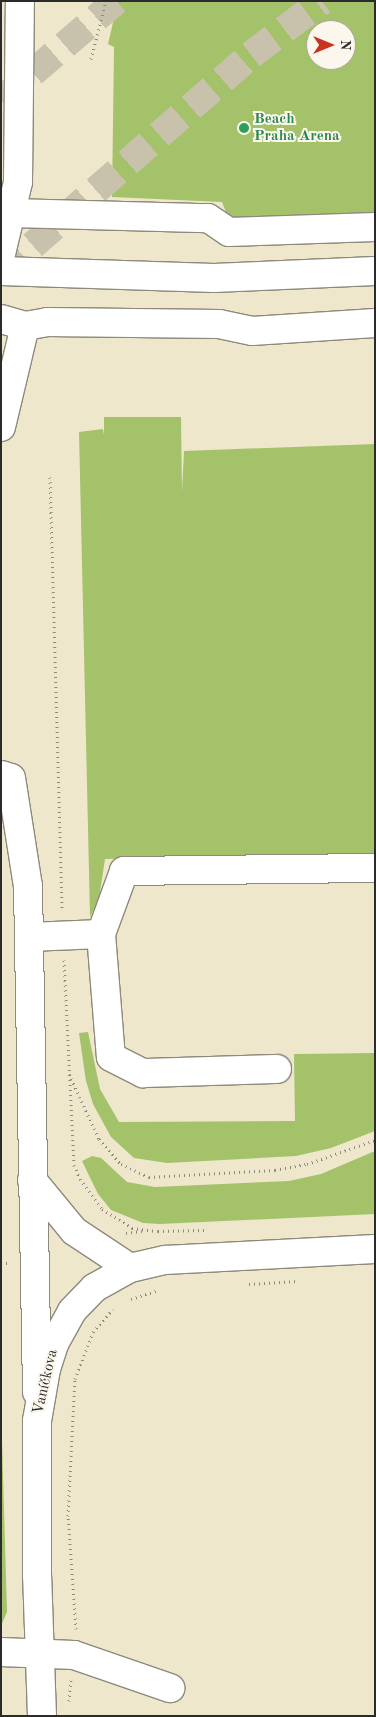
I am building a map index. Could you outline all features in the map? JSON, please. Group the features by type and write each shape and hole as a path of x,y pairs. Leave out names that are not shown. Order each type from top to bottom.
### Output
{"main road":[{"path":"1,254 18,182 20,1"},
{"path":"12,213 208,218 229,232 375,227"},
{"path":"1,271 214,278 375,272"},
{"path":"1,427 13,323 219,324 252,331 375,323"},
{"path":"1,775 11,778 28,886 37,1421"},
{"path":"278,1069 143,1073 111,1057 101,934 124,871 375,868"},
{"path":"29,937 101,934"},
{"path":"32,1180 74,1231 130,1268"},
{"name":"Vaníčkova","path":"42,1716 42,1655 37,1576 37,1421 46,1369 55,1342 72,1311 94,1288 130,1268 166,1260 375,1249"},
{"path":"1,1652 74,1655 170,1688"}],"path":[{"path":"91,59 106,1"},
{"path":"50,478 63,935 74,1164 88,1192 102,1209 118,1222 146,1231 215,1229"},
{"path":"68,1070 99,1139 121,1164 149,1176 276,1170 315,1162 375,1140"},
{"path":"245,1284 300,1281"},
{"path":"127,1300 162,1289"},
{"path":"69,1707 76,1630 68,1516 75,1379 93,1332 118,1303"}],"green space":[{"name":"Beach Praha Arena","path":"118,1 375,1 375,216 229,220 222,202 112,197 114,47 108,44"},
{"path":"104,417 181,417 182,492 184,451 375,444 375,854 105,859 99,899 90,917 79,432 103,429 104,435"},
{"path":"88,1032 100,1089 119,1122 295,1121 294,1054 375,1053 375,1131 331,1148 296,1156 167,1163 134,1158 111,1137 93,1104 86,1081 79,1033"},
{"path":"375,1151 375,1214 160,1224 143,1223 111,1210 98,1194 82,1161 92,1156 101,1158 127,1182 155,1187 289,1181 321,1174"},
{"path":"1,1406 7,1612 1,1626"}],"tunnel":[{"path":"1,100 116,1"},
{"path":"1,273 251,55 322,1"}],"place":[{"name":"Beach Praha Arena","path":"244,128"}]}
